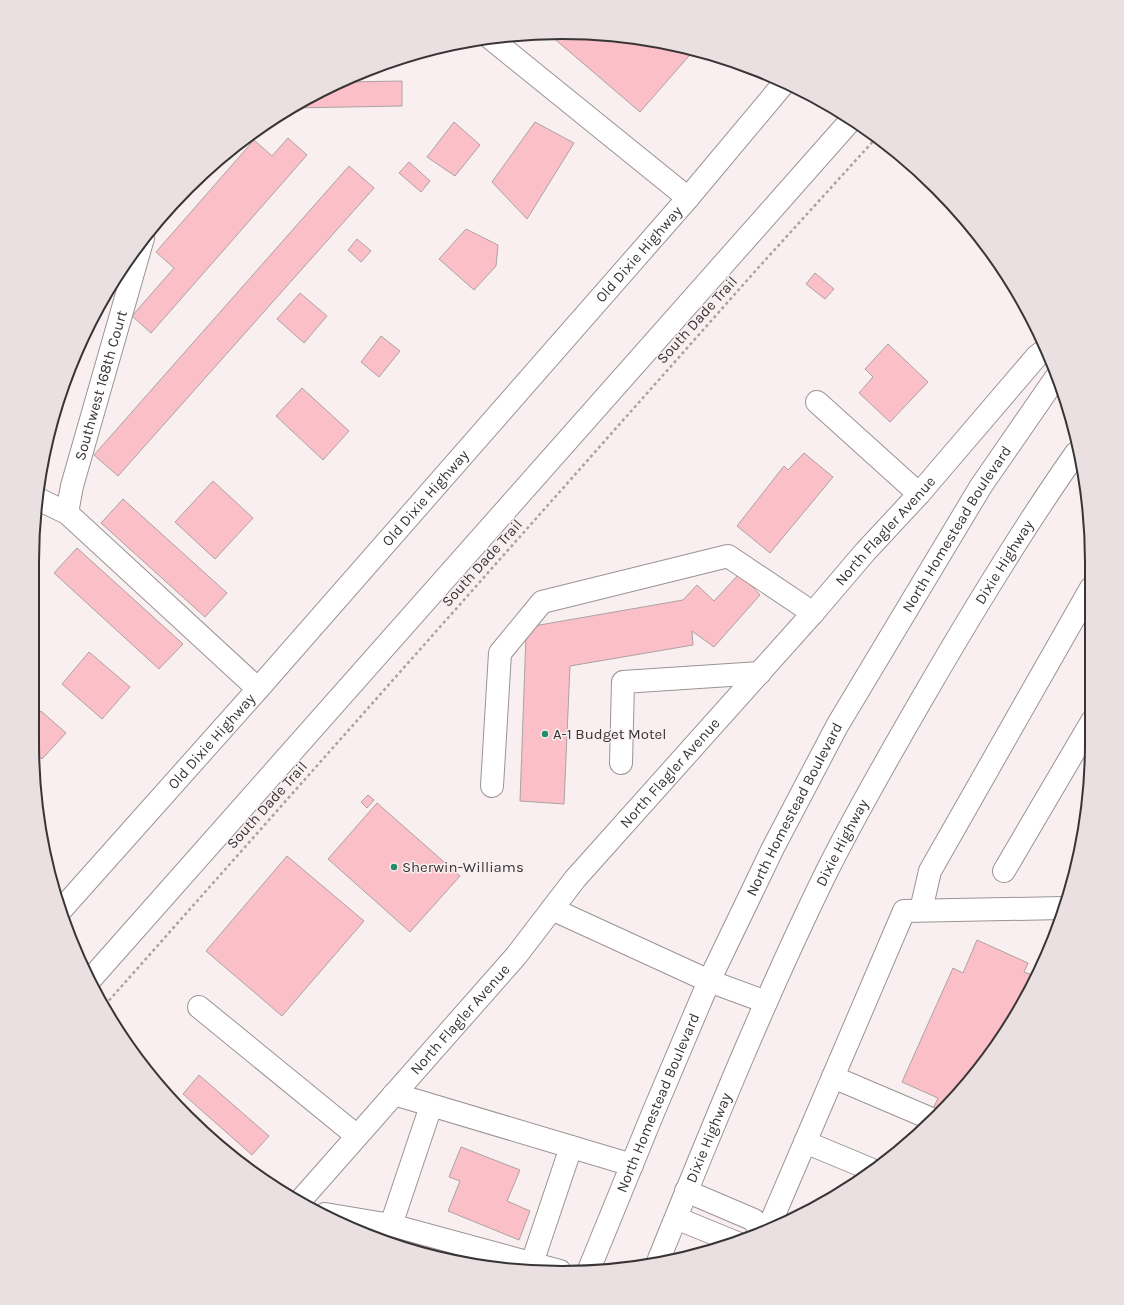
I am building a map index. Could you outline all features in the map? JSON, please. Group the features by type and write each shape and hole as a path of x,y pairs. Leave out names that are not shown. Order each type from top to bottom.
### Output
{"main road":[{"path":"496,43 688,198"},
{"name":"Old Dixie Highway","path":"65,905 688,198 781,87"},
{"path":"94,976 848,124"},
{"name":"Southwest 168th Court","path":"67,514 72,486 138,257"},
{"name":"North Flagler Avenue","path":"303,1198 516,956 575,880 760,673 1041,353"},
{"name":"North Homestead Boulevard","path":"591,1265 709,981 773,848 837,726 981,486 1053,382"},
{"path":"817,402 918,494"},
{"name":"Dixie Highway","path":"660,1257 766,1002 824,876 897,742 949,653 1047,494 1075,459"},
{"path":"42,501 67,514 258,688"},
{"path":"492,786 500,653 542,602 728,556 813,613"},
{"path":"921,910 930,871 1085,599"},
{"path":"621,763 623,682 760,673"},
{"path":"1004,871 1085,733"},
{"path":"771,1222 904,911 1058,908"},
{"path":"552,909 709,981 766,1002"},
{"path":"199,1007 357,1136"},
{"path":"833,1077 927,1117"},
{"path":"394,1094 632,1165"},
{"path":"391,1225 431,1106"},
{"path":"805,1142 867,1168"},
{"path":"532,1263 571,1147"},
{"path":"686,1192 754,1220 758,1228"},
{"path":"676,1218 727,1239"},
{"path":"362,1226 391,1225 540,1265"}],"path":[{"name":"South Dade Trail","path":"108,1002 753,274 873,142"}],"building":[{"path":"555,39 596,40 630,43 690,55 640,112"},
{"path":"402,81 402,106 303,108 331,93 356,82"},
{"path":"454,122 480,145 455,176 427,157"},
{"path":"535,122 574,143 527,219 492,182"},
{"path":"288,138 307,155 151,333 132,316 174,268 156,252 254,140 272,156"},
{"path":"409,162 430,181 421,192 399,173"},
{"path":"349,166 374,188 118,476 94,455"},
{"path":"466,229 498,245 496,266 474,290 439,259"},
{"path":"357,239 371,251 361,262 348,250"},
{"path":"815,273 834,289 825,299 806,284"},
{"path":"300,293 327,316 304,343 277,319"},
{"path":"381,336 400,351 379,377 361,362"},
{"path":"888,344 928,382 890,422 859,393 873,377 865,369"},
{"path":"302,388 349,431 323,460 276,416"},
{"path":"804,453 833,477 770,553 737,526 784,466 788,470"},
{"path":"213,481 253,518 215,559 175,522"},
{"path":"123,499 227,593 205,617 101,523"},
{"path":"77,548 183,644 159,669 54,573"},
{"name":"A-1 Budget Motel","path":"740,573 760,595 714,647 692,631 693,645 570,666 564,804 520,801 526,635 534,626 683,600 697,585 714,601"},
{"path":"89,652 130,687 102,719 62,684"},
{"path":"41,711 66,733 42,759 39,757 39,713"},
{"path":"368,795 374,800 367,808 361,802"},
{"name":"Sherwin-Williams","path":"377,803 460,876 410,932 328,859"},
{"path":"287,856 364,921 282,1016 206,951"},
{"path":"977,940 1028,963 1024,972 1031,974 1015,1005 997,1034 955,1088 931,1114 938,1098 902,1082 953,968 963,973"},
{"path":"199,1075 269,1136 252,1155 183,1094"},
{"path":"461,1147 520,1170 507,1201 530,1211 519,1240 448,1211 460,1181 449,1177"}],"place":[{"name":"A-1 Budget Motel","path":"545,734"},
{"name":"Sherwin-Williams","path":"394,867"}]}
